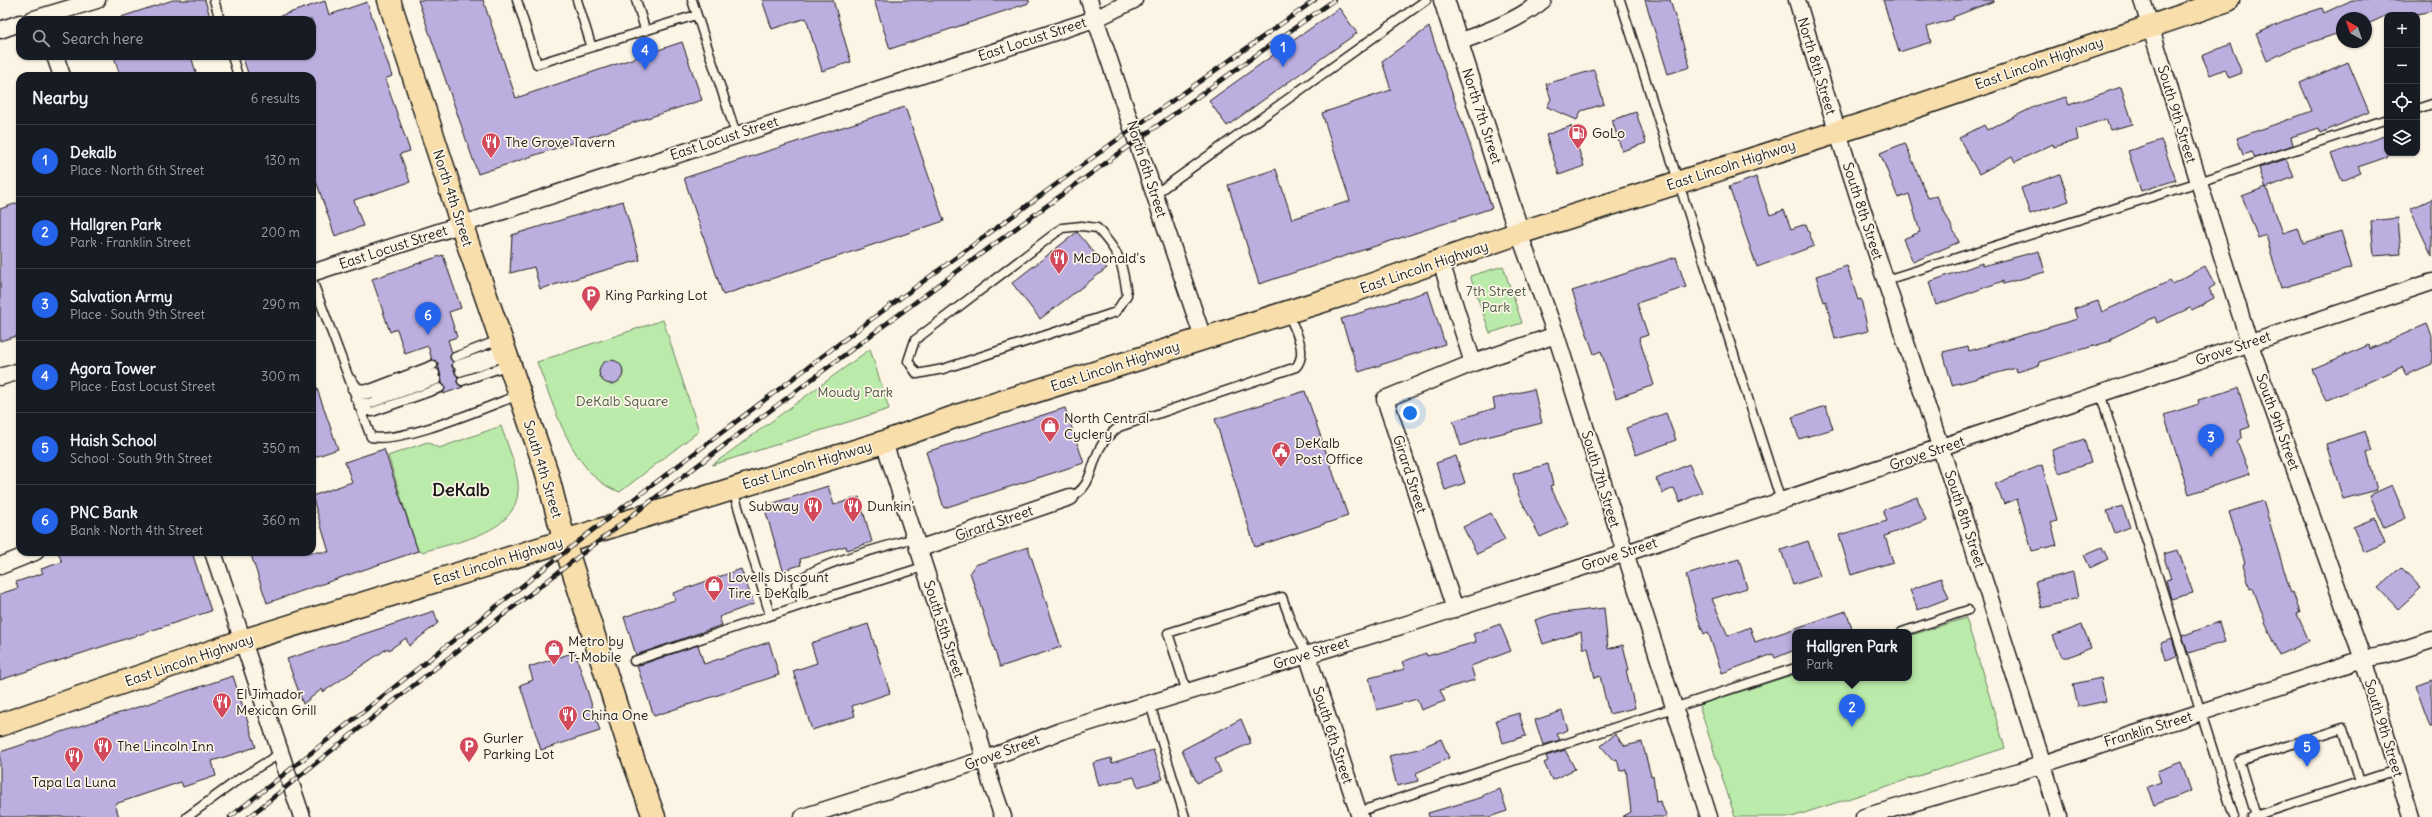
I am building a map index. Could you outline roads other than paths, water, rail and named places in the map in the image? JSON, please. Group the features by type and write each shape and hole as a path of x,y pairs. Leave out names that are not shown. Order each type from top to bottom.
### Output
{"main road":[{"name":"North 4th Street","path":"390,0 462,224 520,395"},
{"name":"East Lincoln Highway","path":"0,725 242,641 884,442 957,416 1288,312 1441,262 1519,233 1836,131 2228,0"},
{"name":"South 4th Street","path":"520,395 549,479 564,541 632,756 654,817"}],"street":[{"path":"48,16 97,0"},
{"name":"North 6th Street","path":"1089,0 1203,338"},
{"name":"East Locust Street","path":"316,272 736,134 1095,19 1134,0"},
{"name":"North 7th Street","path":"1444,0 1519,233"},
{"path":"1458,42 1489,31 1534,7 1543,0"},
{"name":"North 8th Street","path":"1797,0 1836,131"},
{"name":"South 9th Street","path":"2142,0 2249,342 2363,658 2411,817"},
{"path":"0,30 16,24"},
{"path":"56,60 61,72"},
{"name":"South 8th Street","path":"1836,131 1942,448 2059,817"},
{"name":"South 7th Street","path":"1519,233 1556,335 1709,817"},
{"path":"1441,262 1473,363"},
{"name":"Grove Street","path":"803,817 986,759 1061,731 1455,609 1942,448 2249,342 2432,282"},
{"name":"Girard Street","path":"1455,609 1385,399 1473,363 1556,335"},
{"path":"0,377 16,372"},
{"name":"South 5th Street","path":"884,442 986,759 991,783 1003,817"},
{"name":"Girard Street","path":"916,543 1070,497"},
{"path":"0,566 26,556"},
{"path":"214,556 280,754 288,770 302,817"},
{"name":"Franklin Street","path":"1873,816 2019,772 2042,762 2200,713 2363,658 2385,655 2432,640"},
{"name":"South 6th Street","path":"1307,654 1359,815"}],"lane":[{"path":"214,0 219,16"},
{"path":"517,0 537,64 591,45 696,15"},
{"path":"577,0 591,45"},
{"path":"636,0 645,29"},
{"path":"692,0 736,134"},
{"path":"1155,194 1426,0"},
{"path":"1620,0 1781,501"},
{"path":"233,60 237,72"},
{"path":"2420,108 2432,104"},
{"path":"1886,280 2199,182 2384,120"},
{"path":"1062,228 1097,228 1114,247 1123,266 1127,295 1116,312 1098,320 943,369 917,374 908,361 915,340 1062,228"},
{"path":"316,291 371,438 382,439 403,436 520,395"},
{"path":"1070,497 1080,493 1087,485 1100,448 1111,433 1119,427 1296,367 1301,361 1302,349 1288,312"},
{"path":"506,352 457,365 506,352"},
{"path":"462,381 506,352"},
{"path":"347,374 358,388 370,389 435,372"},
{"path":"352,389 360,395 374,394 435,372"},
{"path":"355,398 362,403 372,403 435,372"},
{"path":"359,407 372,412 440,388"},
{"path":"2100,393 2234,817"},
{"path":"733,488 770,616"},
{"path":"802,605 796,584 800,577 826,566 916,543"},
{"path":"634,661 802,605 923,567"},
{"path":"1187,692 1168,633 1282,597 1294,630 1307,654"},
{"path":"1911,629 1968,610"},
{"path":"1359,815 1792,669"},
{"path":"1150,704 1185,817"},
{"path":"2360,782 2343,728 2239,762 2254,816 2360,782 2396,770"},
{"path":"187,817 239,779 280,754"}],"railway":[{"path":"230,817 589,533 865,324 1114,142 1315,0"},
{"path":"249,817 649,502 921,298 1196,98 1334,0"}],"place":[{"name":"Dekalb","path":"1283,67"},
{"name":"Agora Tower","path":"645,70"},
{"name":"GoLo","path":"1578,150"},
{"name":"The Grove Tavern","path":"491,159"},
{"name":"McDonald's","path":"1059,275"},
{"name":"King Parking Lot","path":"591,312"},
{"name":"PNC Bank","path":"428,335"},
{"name":"North Central Cyclery","path":"1050,443"},
{"name":"Salvation Army","path":"2211,457"},
{"name":"DeKalb Post Office","path":"1281,468"},
{"name":"Subway","path":"813,523"},
{"name":"Dunkin'","path":"853,523"},
{"name":"Lovells Discount Tire - DeKalb","path":"714,602"},
{"name":"Metro by T-Mobile","path":"554,666"},
{"name":"El Jimador Mexican Grill","path":"222,719"},
{"name":"Hallgren Park","path":"1852,727"},
{"name":"China One","path":"568,732"},
{"name":"The Lincoln Inn","path":"103,763"},
{"name":"Gurler Parking Lot","path":"469,763"},
{"name":"Haish School","path":"2307,767"},
{"name":"Tapa La Luna","path":"74,773"}],"district":[{"name":"DeKalb","path":"461,489"}],"park label":[{"name":"7th Street Park","path":"1496,300"},
{"name":"Moudy Park","path":"855,392"},
{"name":"DeKalb Square","path":"622,401"}]}
